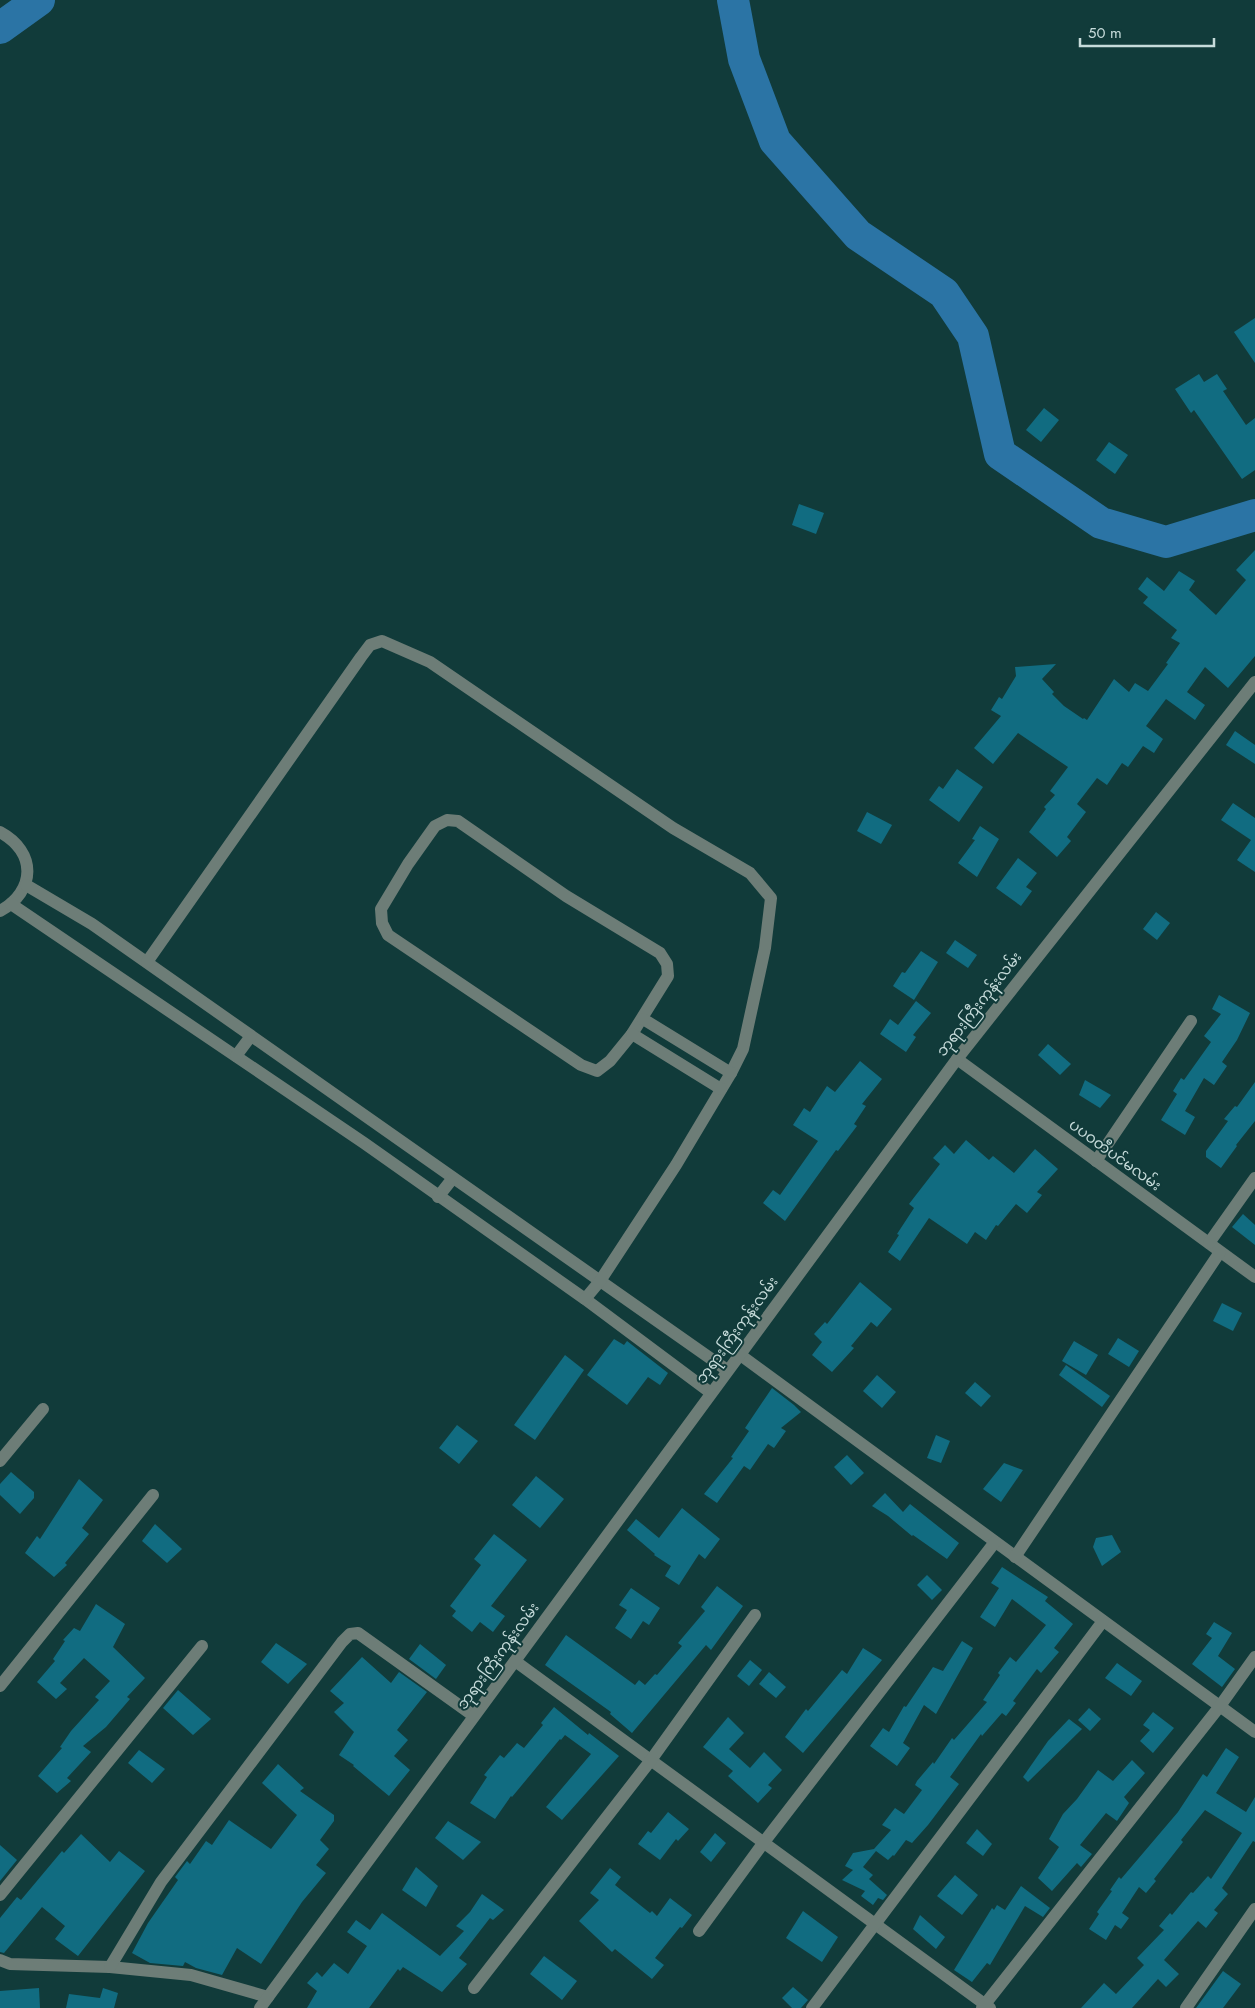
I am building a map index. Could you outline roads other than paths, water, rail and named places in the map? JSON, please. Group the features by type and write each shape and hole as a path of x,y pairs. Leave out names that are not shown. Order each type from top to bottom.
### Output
{"street":[{"path":"147,962 360,657 370,645 382,642 430,662 673,828 750,873 771,898 765,948 743,1049 722,1089 676,1165 600,1281 585,1299"},
{"name":"ဘုရားကြီးကုန်းလမ်း","path":"260,2008 956,1059 1255,682"},
{"path":"447,820 458,821 566,896 660,954 667,964 668,976 643,1019 610,1061 597,1071 581,1065 388,935 382,923 381,909 408,864 435,826 447,820"},
{"path":"0,832 13,840 22,852 27,865 26,884 6,908 236,1056 364,1143 585,1299 711,1393"},
{"path":"26,884 92,924 147,962 727,1370"},
{"path":"643,1019 731,1073"},
{"path":"1096,1161 1191,1021"},
{"path":"632,1034 722,1089"},
{"path":"236,1056 251,1036"},
{"name":"ပပဝတီပင်မလမ်း","path":"956,1059 1255,1277"},
{"path":"438,1197 454,1178"},
{"path":"1209,1243 1255,1178"},
{"path":"1015,1557 1220,1252"},
{"path":"739,1354 1255,1732"},
{"path":"0,1462 43,1409"},
{"path":"0,1686 153,1495"},
{"path":"699,1931 764,1842 995,1542"},
{"path":"474,1988 651,1760 755,1615"},
{"path":"812,2008 1103,1621"},
{"path":"110,1967 161,1882 342,1642 350,1634 358,1633 474,1716"},
{"path":"0,1895 202,1646"},
{"path":"515,1661 985,2006 1220,1706 1255,1657"},
{"path":"1186,2008 1255,1909"},
{"path":"0,1960 10,1964 110,1967 191,1975 268,1997"}],"waterway":[{"path":"0,28 39,0"},
{"path":"733,0 744,59 775,141 858,235 944,293 973,336 1000,454 1101,523 1166,542 1255,515"}]}
